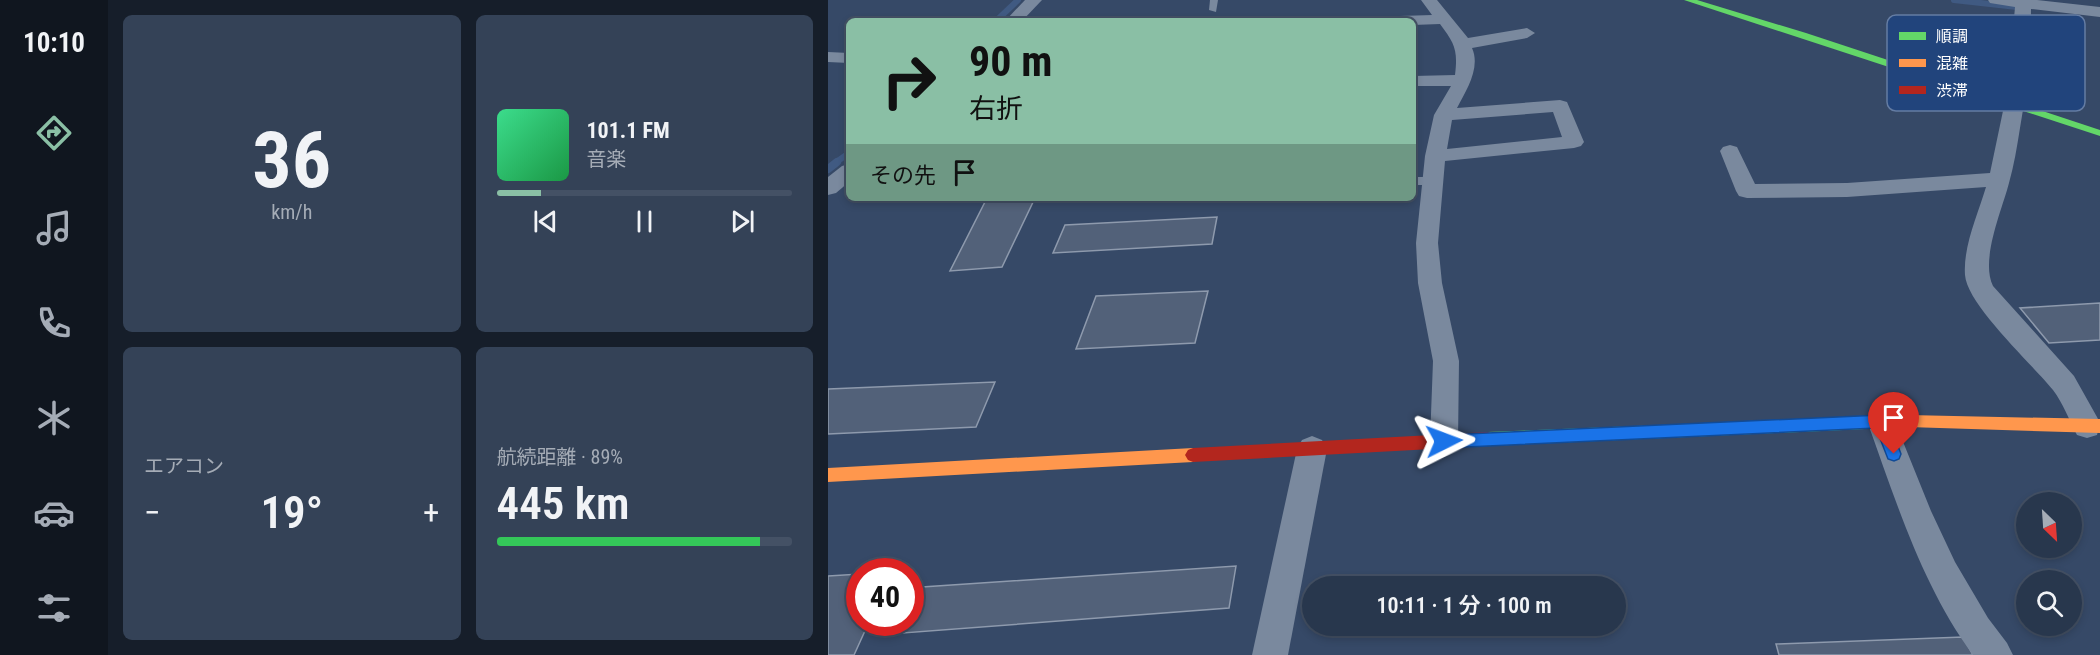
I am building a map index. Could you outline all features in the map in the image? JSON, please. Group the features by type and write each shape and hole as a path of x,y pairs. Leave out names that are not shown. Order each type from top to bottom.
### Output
{"street":[{"path":"1016,18 1034,0"},
{"path":"1429,0 1463,44 1466,53 1463,80 1444,115 1436,156 1423,181 1427,262 1446,361 1444,441"},
{"path":"1688,0 1887,63"},
{"path":"1996,0 2100,12"},
{"path":"2023,4 2066,0"},
{"path":"1416,20 1444,19"},
{"path":"1463,44 1527,33"},
{"path":"828,57 846,58"},
{"path":"1416,81 1463,80"},
{"path":"1436,156 1574,142 1560,106 1444,115"},
{"path":"2014,111 1977,275 1999,312 2064,384 2094,426"},
{"path":"2033,111 2100,133"},
{"path":"1730,151 1747,191 1847,190 1998,179"},
{"path":"828,188 846,173"},
{"path":"828,475 1444,441 1881,421 2094,426"},
{"path":"1881,421 1924,531 1950,585 1968,619 1995,655"},
{"path":"1270,655 1312,449"}],"lane":[{"path":"1214,0 1214,10"}],"building":[{"path":"985,201 1034,201 1002,267 950,271"},
{"path":"1217,217 1212,244 1053,253 1065,225"},
{"path":"1208,291 1195,343 1076,349 1096,296"},
{"path":"2100,303 2100,340 2049,343 2020,308"},
{"path":"995,382 976,427 828,434 828,389"},
{"path":"1236,566 1229,608 924,631 924,587"},
{"path":"846,575 846,636 863,636 854,655 828,655 828,576"},
{"path":"1963,637 1973,655 1779,655 1776,644"}],"waterway":[{"path":"999,18 1018,0"},
{"path":"1954,0 2026,8"},
{"path":"835,163 846,155"},
{"path":"828,169 837,162"}],"traffic: fast":[{"path":"1688,0 1887,63"},
{"path":"2033,111 2100,133"},
{"path":"1488,439 1908,421"}],"traffic: slow":[{"path":"1908,421 2100,426"},
{"path":"828,475 1193,455"}],"traffic: jam":[{"path":"1193,455 1488,439"}],"route":[{"path":"1444,441 1881,421 1894,454"}]}
